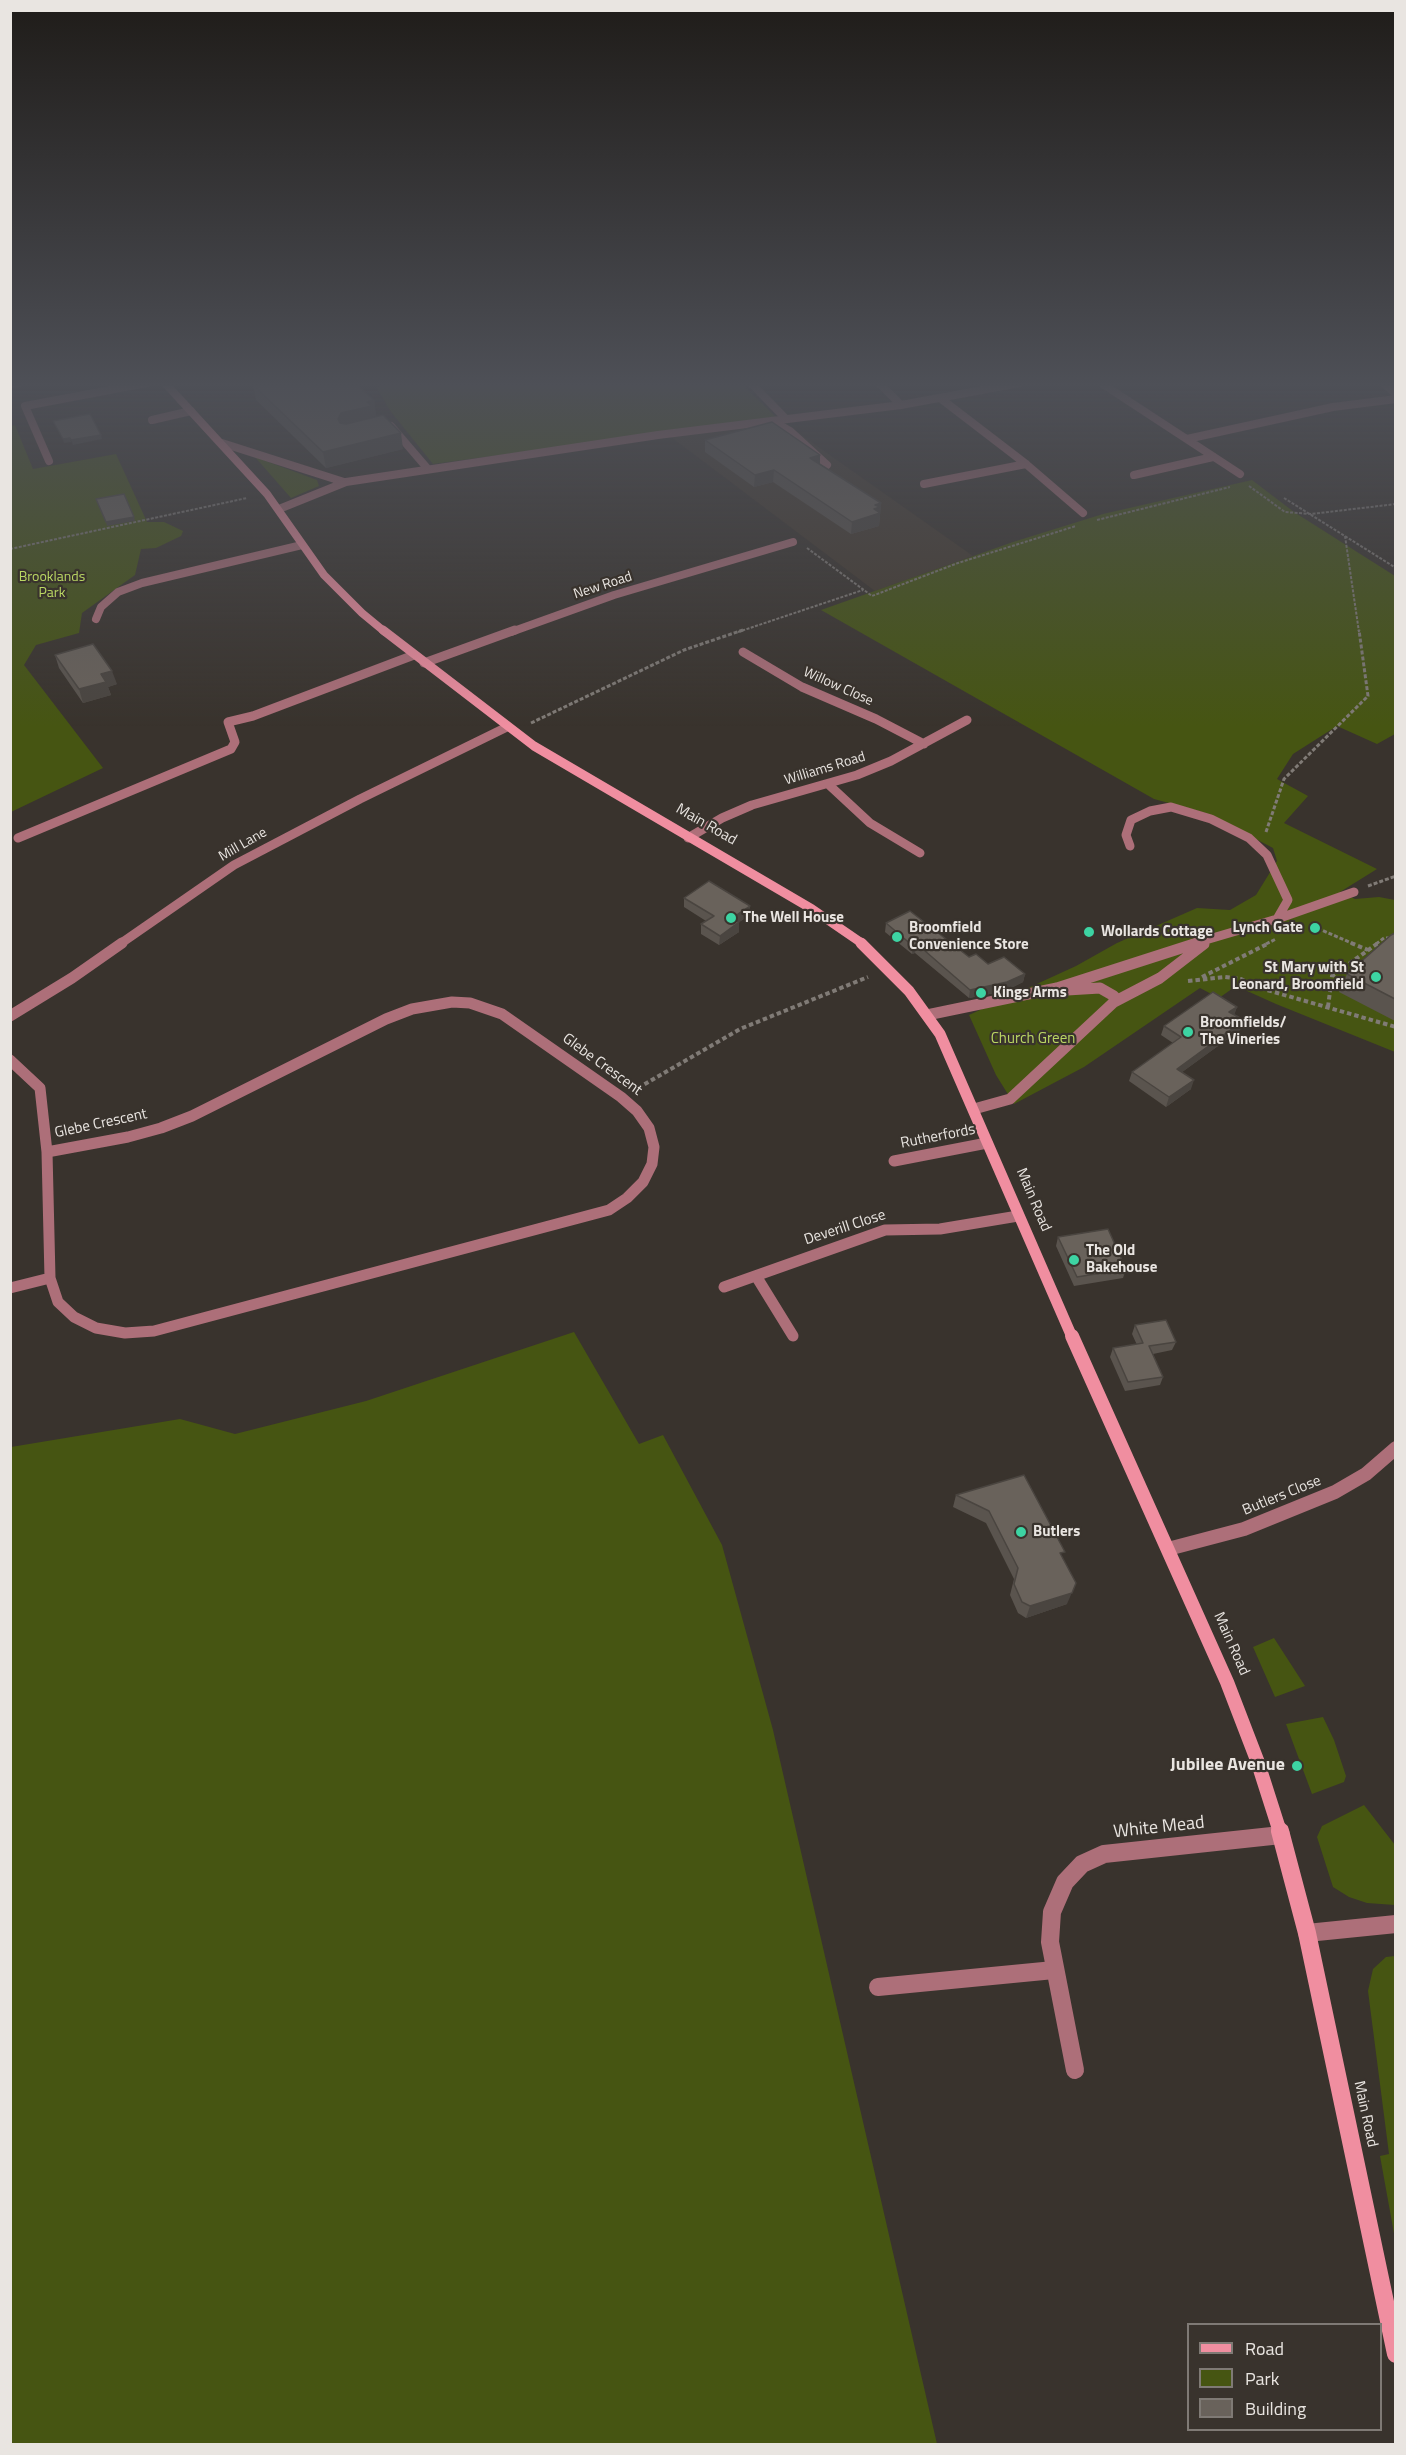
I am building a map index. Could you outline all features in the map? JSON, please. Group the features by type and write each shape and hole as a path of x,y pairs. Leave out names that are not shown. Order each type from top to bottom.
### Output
{"main road":[{"name":"Main Road","path":"270,498 324,575 346,599 424,663 507,726 578,774 836,924 868,948 889,969 927,1015 950,1053 1018,1216 1227,1682 1257,1760 1281,1835 1307,1934 1395,2354"}],"street":[{"path":"279,509 305,498"},
{"path":"1065,498 1083,513"},
{"name":"New Road","path":"424,663 605,598 793,542"},
{"path":"96,619 101,607 118,592 142,583 302,545"},
{"name":"Willow Close","path":"744,652 802,687 876,718 924,744"},
{"path":"18,838 231,749 235,742 228,722 253,716 414,655"},
{"name":"Williams Road","path":"688,838 722,818 752,805 828,784 891,761 967,720"},
{"name":"Mill Lane","path":"10,1016 72,978 200,887 243,860 507,726"},
{"path":"828,784 870,823 921,853"},
{"path":"1130,846 1126,835 1131,820 1150,811 1171,807 1210,819 1249,838 1267,855 1288,900 1282,918"},
{"path":"927,1015 1031,994 1159,953 1282,918 1354,892"},
{"path":"974,1109 1010,1099 1114,1002 1160,978 1207,941"},
{"path":"1031,994 1100,988 1110,992 1114,996 1114,1002"},
{"name":"Glebe Crescent","path":"10,1060 40,1088 47,1152 50,1278 58,1302 81,1321 96,1328 125,1333 154,1331 586,1218 609,1210 627,1198 643,1182 652,1164 654,1147 649,1128 637,1111 621,1097 502,1014 470,1003 452,1002 412,1009 386,1019 192,1116 161,1128 128,1137 47,1152"},
{"name":"Rutherfords","path":"894,1161 987,1143"},
{"name":"Deverill Close","path":"724,1287 885,1230 940,1229 1018,1216"},
{"path":"756,1276 793,1336"},
{"path":"10,1288 50,1278"},
{"name":"Butlers Close","path":"1168,1549 1244,1529 1335,1492 1366,1474 1395,1448"},
{"name":"White Mead","path":"1075,2070 1050,1942 1052,1912 1065,1882 1082,1864 1104,1854 1281,1835"},
{"path":"1307,1934 1395,1924"},
{"path":"878,1987 1054,1970"}],"path":[{"path":"10,549 250,498"},
{"path":"1088,522 1187,498"},
{"path":"1264,498 1285,512 1311,514 1395,504"},
{"path":"1284,498 1395,568"},
{"path":"793,542 801,544 872,596 958,563 1078,526"},
{"path":"1260,847 1284,779 1368,696 1345,536"},
{"path":"526,726 684,650 864,590"},
{"path":"1354,892 1395,876"},
{"path":"1282,918 1368,950"},
{"path":"1184,983 1198,979 1285,934"},
{"path":"1328,1007 1332,976 1384,938 1395,938"},
{"path":"621,1097 740,1029 889,969"},
{"path":"1198,979 1241,979 1253,986 1395,1027"}],"shaded area":[{"path":"751,498 890,498 973,556 875,591"}],"green space":[{"name":"Brooklands Park","path":"10,498 136,498 147,522 164,522 183,531 181,536 156,548 141,549 135,575 82,613 79,633 36,645 24,665 103,768 11,812"},
{"name":"Church Green","path":"1175,498 1275,498 1395,576 1395,734 1377,744 1337,726 1293,754 1277,779 1308,796 1284,823 1377,869 1340,892 1355,899 1379,897 1395,900 1395,1052 1236,986 1219,998 1200,988 1084,1067 1014,1104 996,1075 969,1015 1076,966 1117,943 1197,908 1230,910 1256,895 1277,861 1273,848 1206,813 1154,799 821,610 1013,542 1103,514"},
{"path":"574,1332 639,1444 663,1435 722,1545 773,1730 937,2444 11,2444 11,1447 180,1419 235,1434 366,1401"},
{"path":"1274,1638 1305,1686 1275,1697 1253,1647"},
{"path":"1323,1717 1334,1740 1346,1776 1344,1782 1312,1794 1286,1724"},
{"path":"1364,1805 1395,1845 1395,1905 1367,1903 1349,1897 1333,1887 1317,1837 1322,1826"},
{"path":"1396,1956 1395,2239 1380,2156 1389,2154 1368,1991 1373,1969 1386,1957"}],"building":[{"path":"126,498 134,517 106,522 96,499"},
{"path":"815,498 872,498 881,503 875,505 880,507 874,509 880,513 852,522"},
{"path":"93,644 112,671 101,674 106,682 79,689 55,655"},
{"path":"709,881 750,906 732,918 739,922 720,936 701,924 714,916 684,898"},
{"path":"910,911 969,957 976,954 988,964 1004,957 1025,974 1007,982 970,990 917,944 913,946 886,923"},
{"path":"1395,933 1395,999 1347,974"},
{"path":"1213,992 1237,1007 1229,1012 1244,1020 1177,1069 1194,1080 1169,1097 1132,1072 1181,1037 1164,1026"},
{"path":"1108,1229 1126,1269 1077,1277 1058,1237"},
{"path":"1166,1320 1176,1342 1149,1346 1163,1377 1128,1382 1113,1348 1143,1343 1135,1325"},
{"name":"Butlers","path":"1024,1475 1065,1552 1060,1553 1076,1583 1072,1593 1030,1606 1022,1602 1014,1584 1018,1568 989,1511 956,1495"}],"place":[{"name":"The Well House","path":"731,918"},
{"name":"Lynch Gate","path":"1315,928"},
{"name":"Wollards Cottage","path":"1089,932"},
{"name":"Broomfield Convenience Store","path":"897,937"},
{"name":"St Mary with St Leonard, Broomfield","path":"1376,977"},
{"name":"Kings Arms","path":"981,993"},
{"name":"Broomfields/ The Vineries","path":"1188,1032"},
{"name":"The Old Bakehouse","path":"1074,1260"},
{"name":"Butlers","path":"1021,1532"},
{"name":"Jubilee Avenue","path":"1297,1766"}]}
